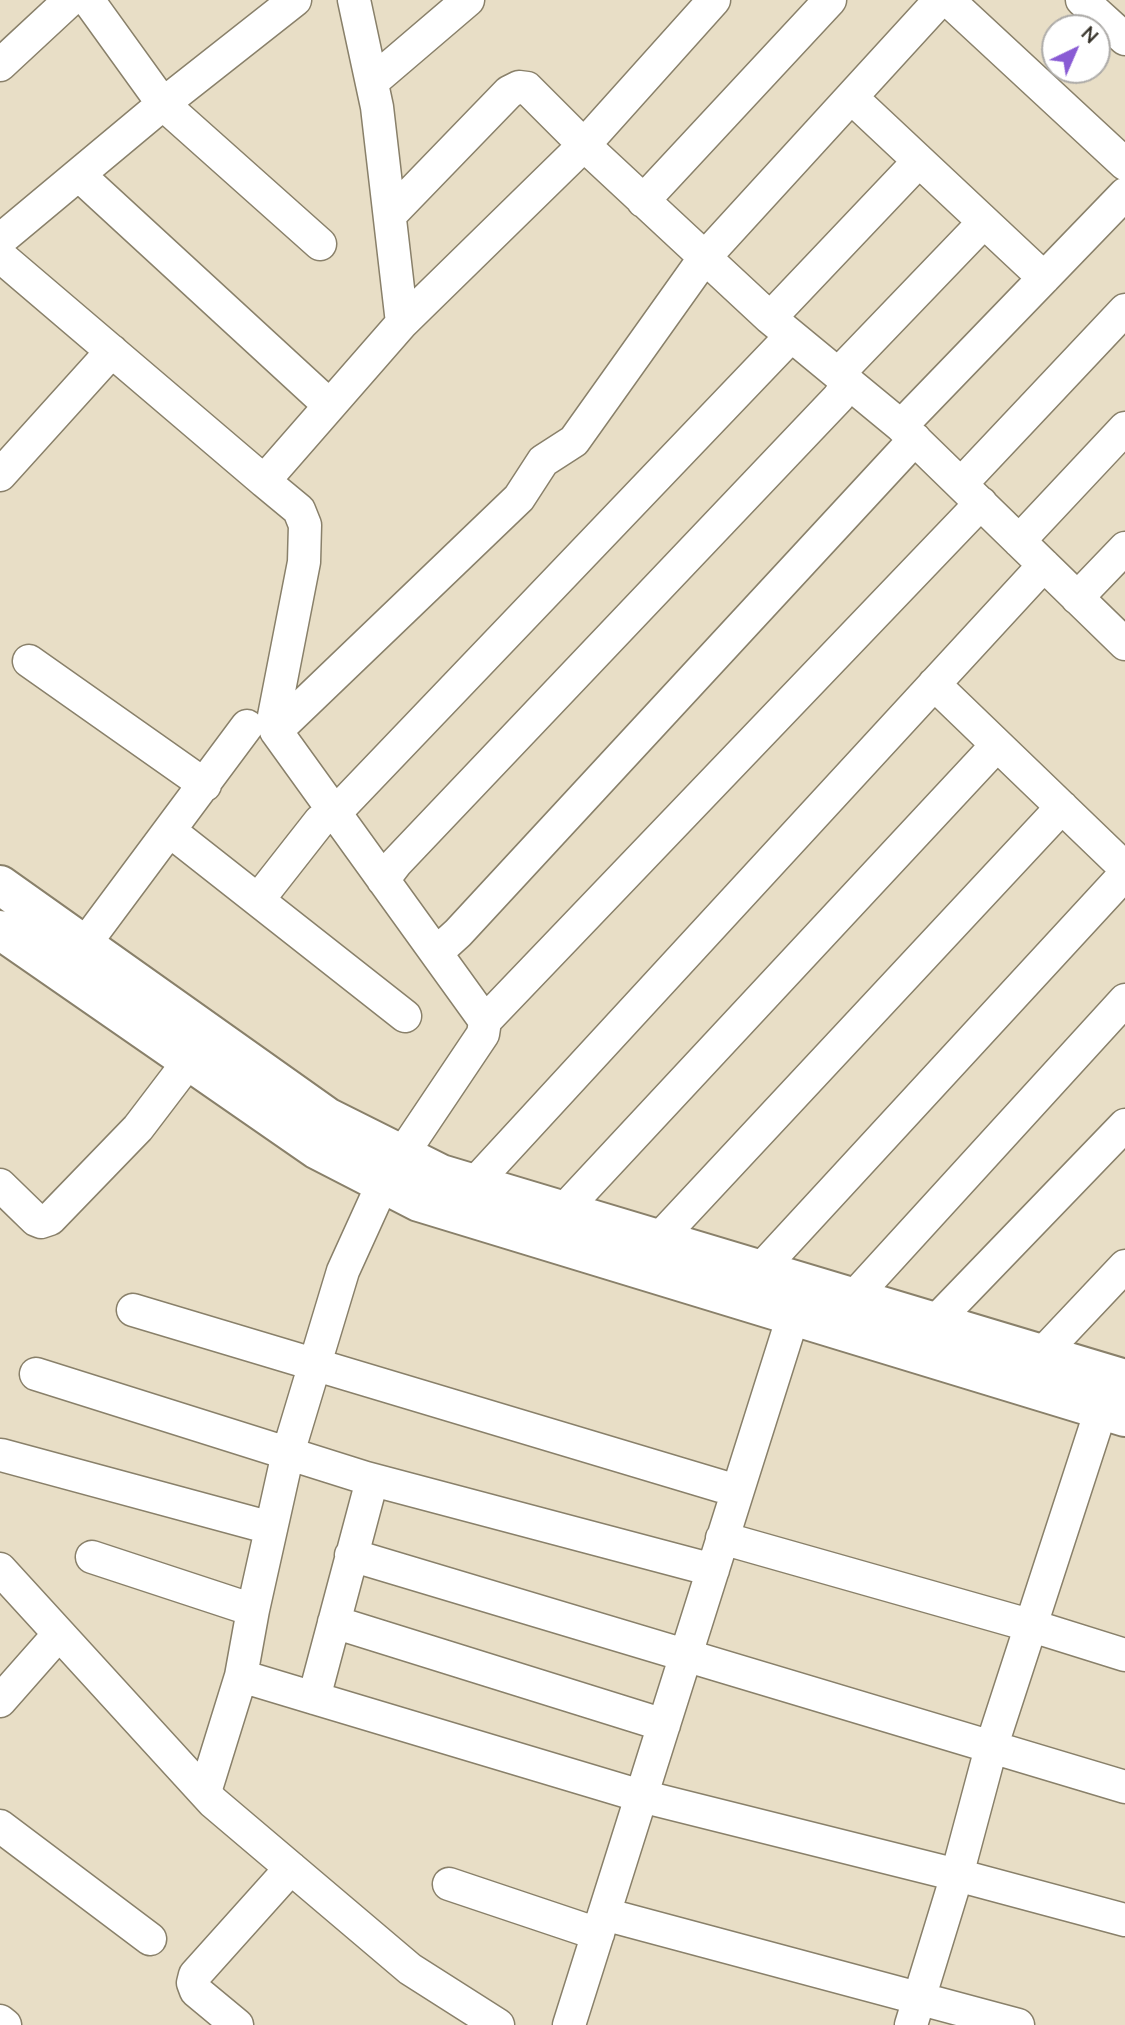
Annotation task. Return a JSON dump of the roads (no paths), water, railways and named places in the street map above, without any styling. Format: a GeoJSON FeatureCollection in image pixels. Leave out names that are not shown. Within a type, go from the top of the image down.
{"type":"FeatureCollection","features":[{"type":"Feature","properties":{"kind":"street"},"geometry":{"type":"LineString","coordinates":[[0,65],[70,0]]}},
{"type":"Feature","properties":{"kind":"street"},"geometry":{"type":"LineString","coordinates":[[88,0],[163,104],[320,244]]}},
{"type":"Feature","properties":{"kind":"street"},"geometry":{"type":"LineString","coordinates":[[84,945],[205,785],[274,716],[304,562],[304,525],[299,510],[112,351],[2,239],[163,104],[295,0]]}},
{"type":"Feature","properties":{"kind":"street"},"geometry":{"type":"LineString","coordinates":[[354,0],[377,107],[402,323]]}},
{"type":"Feature","properties":{"kind":"street"},"geometry":{"type":"LineString","coordinates":[[372,82],[468,0]]}},
{"type":"Feature","properties":{"kind":"street"},"geometry":{"type":"LineString","coordinates":[[264,481],[402,323],[584,145],[714,0]]}},
{"type":"Feature","properties":{"kind":"street"},"geometry":{"type":"LineString","coordinates":[[643,201],[830,0]]}},
{"type":"Feature","properties":{"kind":"street"},"geometry":{"type":"LineString","coordinates":[[261,729],[519,498],[544,461],[574,441],[705,257],[940,0]]}},
{"type":"Feature","properties":{"kind":"street"},"geometry":{"type":"LineString","coordinates":[[948,0],[1125,164]]}},
{"type":"Feature","properties":{"kind":"street"},"geometry":{"type":"LineString","coordinates":[[1082,0],[1125,39]]}},
{"type":"Feature","properties":{"kind":"street"},"geometry":{"type":"LineString","coordinates":[[390,215],[509,92],[519,86],[527,88],[643,201],[781,327],[908,432],[1125,644]]}},
{"type":"Feature","properties":{"kind":"street"},"geometry":{"type":"LineString","coordinates":[[852,98],[1044,278]]}},
{"type":"Feature","properties":{"kind":"street"},"geometry":{"type":"LineString","coordinates":[[258,900],[328,817],[781,327],[919,161]]}},
{"type":"Feature","properties":{"kind":"street"},"geometry":{"type":"LineString","coordinates":[[79,175],[329,405]]}},
{"type":"Feature","properties":{"kind":"street"},"geometry":{"type":"LineString","coordinates":[[436,953],[468,923],[1044,278],[1125,194]]}},
{"type":"Feature","properties":{"kind":"street"},"geometry":{"type":"LineString","coordinates":[[383,880],[396,863],[838,398],[844,379],[984,222]]}},
{"type":"Feature","properties":{"kind":"street"},"geometry":{"type":"LineString","coordinates":[[205,1792],[241,1676],[288,1452],[343,1271],[392,1169],[478,1042],[483,1034],[485,1021],[971,494],[1125,310]]}},
{"type":"Feature","properties":{"kind":"street"},"geometry":{"type":"LineString","coordinates":[[0,475],[112,351]]}},
{"type":"Feature","properties":{"kind":"street"},"geometry":{"type":"LineString","coordinates":[[1018,541],[1125,428]]}},
{"type":"Feature","properties":{"kind":"street"},"geometry":{"type":"LineString","coordinates":[[1077,598],[1125,548]]}},
{"type":"Feature","properties":{"kind":"street"},"geometry":{"type":"LineString","coordinates":[[474,1184],[1044,565]]}},
{"type":"Feature","properties":{"kind":"street"},"geometry":{"type":"LineString","coordinates":[[29,661],[205,785]]}},
{"type":"Feature","properties":{"kind":"street"},"geometry":{"type":"LineString","coordinates":[[934,684],[1125,868]]}},
{"type":"Feature","properties":{"kind":"street"},"geometry":{"type":"LineString","coordinates":[[261,729],[328,817],[383,880],[485,1021]]}},
{"type":"Feature","properties":{"kind":"street"},"geometry":{"type":"LineString","coordinates":[[563,1211],[997,745]]}},
{"type":"Feature","properties":{"kind":"street"},"geometry":{"type":"LineString","coordinates":[[659,1240],[1062,807]]}},
{"type":"Feature","properties":{"kind":"street"},"geometry":{"type":"LineString","coordinates":[[170,831],[405,1016]]}},
{"type":"Feature","properties":{"kind":"street"},"geometry":{"type":"LineString","coordinates":[[760,1270],[1125,874]]}},
{"type":"Feature","properties":{"kind":"street"},"geometry":{"type":"LineString","coordinates":[[0,886],[327,1117],[392,1169],[419,1202],[1113,1413],[1029,1625],[915,2012]]}},
{"type":"Feature","properties":{"kind":"street"},"geometry":{"type":"LineString","coordinates":[[0,930],[316,1149],[392,1169],[441,1174],[1125,1379]]}},
{"type":"Feature","properties":{"kind":"street"},"geometry":{"type":"LineString","coordinates":[[853,1298],[1125,1000]]}},
{"type":"Feature","properties":{"kind":"street"},"geometry":{"type":"LineString","coordinates":[[0,1185],[36,1220],[41,1222],[50,1219],[138,1128],[189,1061]]}},
{"type":"Feature","properties":{"kind":"street"},"geometry":{"type":"LineString","coordinates":[[935,1322],[1125,1125]]}},
{"type":"Feature","properties":{"kind":"street"},"geometry":{"type":"LineString","coordinates":[[1041,1354],[1125,1266]]}},
{"type":"Feature","properties":{"kind":"street"},"geometry":{"type":"LineString","coordinates":[[133,1310],[737,1491]]}},
{"type":"Feature","properties":{"kind":"street"},"geometry":{"type":"LineString","coordinates":[[569,2025],[793,1316]]}},
{"type":"Feature","properties":{"kind":"street"},"geometry":{"type":"LineString","coordinates":[[36,1374],[366,1478],[713,1570]]}},
{"type":"Feature","properties":{"kind":"street"},"geometry":{"type":"LineString","coordinates":[[1,1455],[271,1528]]}},
{"type":"Feature","properties":{"kind":"street"},"geometry":{"type":"LineString","coordinates":[[314,1698],[371,1489],[366,1478]]}},
{"type":"Feature","properties":{"kind":"street"},"geometry":{"type":"LineString","coordinates":[[722,1538],[1125,1654]]}},
{"type":"Feature","properties":{"kind":"street"},"geometry":{"type":"LineString","coordinates":[[351,1555],[1125,1787]]}},
{"type":"Feature","properties":{"kind":"street"},"geometry":{"type":"LineString","coordinates":[[92,1557],[253,1610]]}},
{"type":"Feature","properties":{"kind":"street"},"geometry":{"type":"LineString","coordinates":[[0,1569],[205,1792],[410,1969],[498,2025]]}},
{"type":"Feature","properties":{"kind":"street"},"geometry":{"type":"LineString","coordinates":[[334,1622],[664,1725]]}},
{"type":"Feature","properties":{"kind":"street"},"geometry":{"type":"LineString","coordinates":[[0,1701],[59,1634]]}},
{"type":"Feature","properties":{"kind":"street"},"geometry":{"type":"LineString","coordinates":[[241,1676],[641,1796],[1125,1920]]}},
{"type":"Feature","properties":{"kind":"street"},"geometry":{"type":"LineString","coordinates":[[0,1826],[149,1939]]}},
{"type":"Feature","properties":{"kind":"street"},"geometry":{"type":"LineString","coordinates":[[237,2025],[195,1991],[195,1975],[291,1867]]}},
{"type":"Feature","properties":{"kind":"street"},"geometry":{"type":"LineString","coordinates":[[449,1884],[915,2012],[1018,2025]]}},
{"type":"Feature","properties":{"kind":"street"},"geometry":{"type":"LineString","coordinates":[[0,2021],[5,2025]]}}]}
